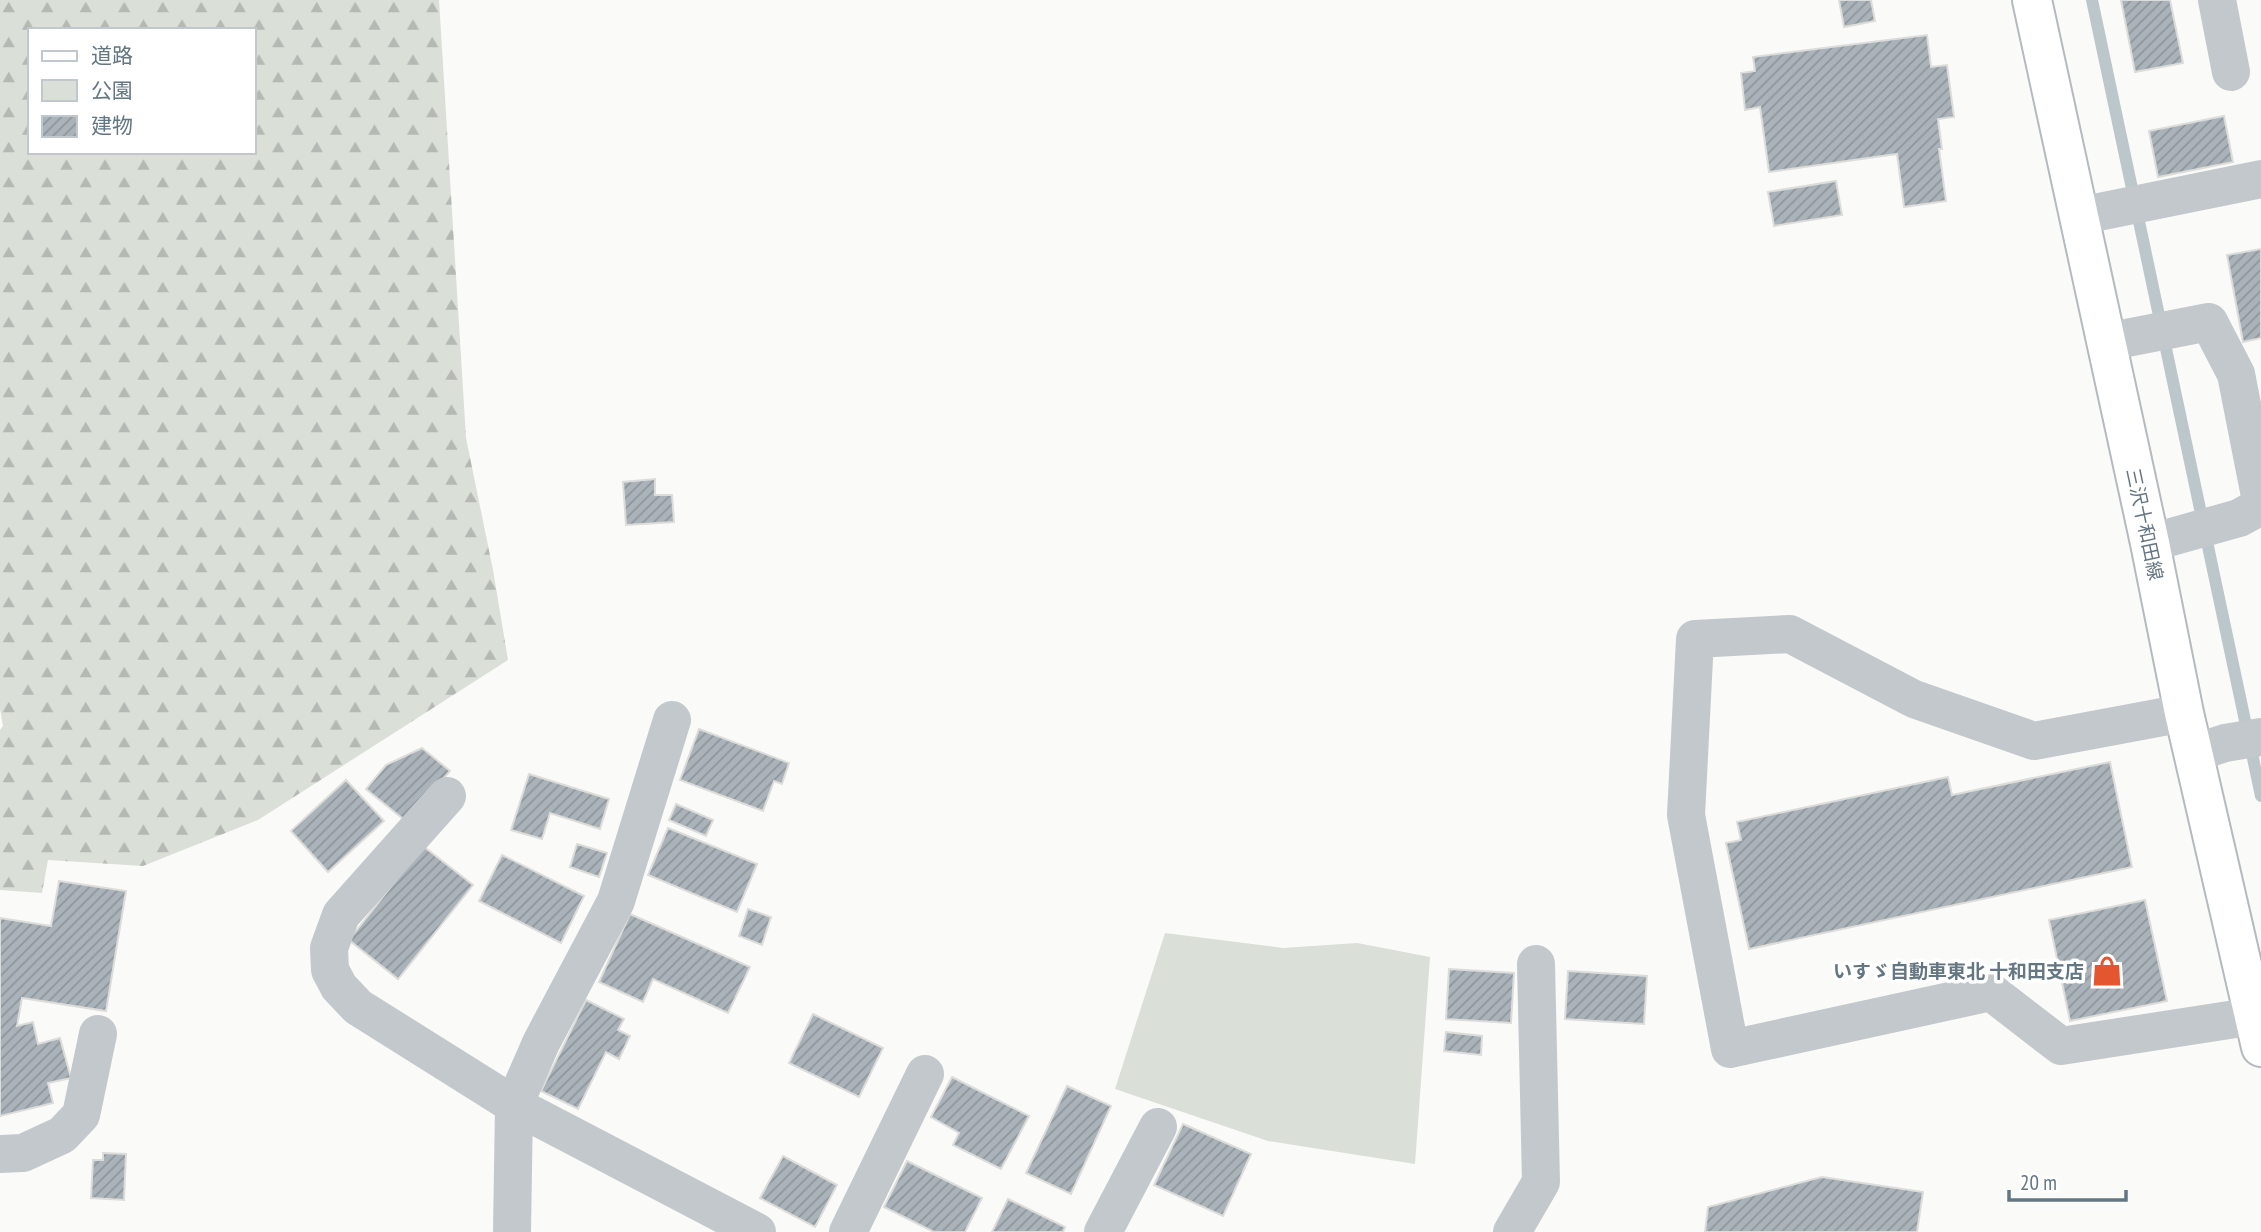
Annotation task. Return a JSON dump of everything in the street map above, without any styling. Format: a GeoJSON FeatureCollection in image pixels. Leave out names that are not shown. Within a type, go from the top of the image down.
{"type":"FeatureCollection","features":[{"type":"Feature","properties":{"kind":"main road","name":"三沢十和田線"},"geometry":{"type":"LineString","coordinates":[[2032,0],[2150,543],[2184,713],[2254,975],[2258,1031]]}},
{"type":"Feature","properties":{"kind":"street"},"geometry":{"type":"LineString","coordinates":[[2217,0],[2231,72]]}},
{"type":"Feature","properties":{"kind":"street"},"geometry":{"type":"LineString","coordinates":[[2079,216],[2261,179]]}},
{"type":"Feature","properties":{"kind":"street"},"geometry":{"type":"LineString","coordinates":[[2106,342],[2209,322],[2249,371],[2261,501]]}},
{"type":"Feature","properties":{"kind":"street"},"geometry":{"type":"LineString","coordinates":[[2150,543],[2239,518],[2261,506]]}},
{"type":"Feature","properties":{"kind":"street"},"geometry":{"type":"LineString","coordinates":[[2184,713],[2034,741],[1914,699],[1790,634],[1695,639],[1686,815],[1730,1049],[1991,992],[2062,1045],[2258,1031]]}},
{"type":"Feature","properties":{"kind":"street"},"geometry":{"type":"LineString","coordinates":[[512,1232],[514,1105],[541,1043],[616,901],[672,720]]}},
{"type":"Feature","properties":{"kind":"street"},"geometry":{"type":"LineString","coordinates":[[2194,753],[2225,743],[2261,737]]}},
{"type":"Feature","properties":{"kind":"street"},"geometry":{"type":"LineString","coordinates":[[447,796],[341,915],[329,948],[330,970],[339,987],[358,1007],[514,1105],[757,1232]]}},
{"type":"Feature","properties":{"kind":"street"},"geometry":{"type":"LineString","coordinates":[[1512,1232],[1541,1182],[1536,964]]}},
{"type":"Feature","properties":{"kind":"street"},"geometry":{"type":"LineString","coordinates":[[0,1154],[23,1153],[62,1135],[80,1115],[98,1034]]}},
{"type":"Feature","properties":{"kind":"street"},"geometry":{"type":"LineString","coordinates":[[848,1232],[925,1074]]}},
{"type":"Feature","properties":{"kind":"street"},"geometry":{"type":"LineString","coordinates":[[1103,1232],[1157,1127]]}},
{"type":"Feature","properties":{"kind":"green space"},"geometry":{"type":"Polygon","coordinates":[[[0,0],[439,0],[466,438],[508,660],[258,820],[143,866],[48,860],[42,893],[0,890],[0,730],[3,726],[0,709],[0,0]]]}},
{"type":"Feature","properties":{"kind":"green space"},"geometry":{"type":"Polygon","coordinates":[[[1165,933],[1283,948],[1357,943],[1430,957],[1415,1164],[1268,1141],[1115,1089],[1165,933]]]}},
{"type":"Feature","properties":{"kind":"building"},"geometry":{"type":"Polygon","coordinates":[[[1839,0],[1871,0],[1875,21],[1844,27],[1839,0]]]}},
{"type":"Feature","properties":{"kind":"building"},"geometry":{"type":"Polygon","coordinates":[[[2121,0],[2170,0],[2183,63],[2135,72],[2121,0]]]}},
{"type":"Feature","properties":{"kind":"building"},"geometry":{"type":"Polygon","coordinates":[[[1927,35],[1931,67],[1947,65],[1954,117],[1938,119],[1946,201],[1904,207],[1897,154],[1769,172],[1760,107],[1745,110],[1741,73],[1755,71],[1753,57],[1927,35]]]}},
{"type":"Feature","properties":{"kind":"building"},"geometry":{"type":"Polygon","coordinates":[[[2224,116],[2233,162],[2158,177],[2149,131],[2224,116]]]}},
{"type":"Feature","properties":{"kind":"building"},"geometry":{"type":"Polygon","coordinates":[[[1836,181],[1842,215],[1774,226],[1768,192],[1836,181]]]}},
{"type":"Feature","properties":{"kind":"building"},"geometry":{"type":"Polygon","coordinates":[[[2261,249],[2261,338],[2243,342],[2227,255],[2261,249]]]}},
{"type":"Feature","properties":{"kind":"building"},"geometry":{"type":"Polygon","coordinates":[[[655,479],[655,495],[672,495],[674,522],[626,525],[623,482],[655,479]]]}},
{"type":"Feature","properties":{"kind":"building"},"geometry":{"type":"Polygon","coordinates":[[[699,729],[789,763],[782,784],[774,781],[763,811],[680,780],[699,729]]]}},
{"type":"Feature","properties":{"kind":"building"},"geometry":{"type":"Polygon","coordinates":[[[422,748],[450,771],[407,822],[366,789],[386,765],[422,748]]]}},
{"type":"Feature","properties":{"kind":"building"},"geometry":{"type":"Polygon","coordinates":[[[2110,762],[2132,867],[1749,949],[1726,843],[1741,840],[1737,822],[1948,777],[1952,795],[2110,762]]]}},
{"type":"Feature","properties":{"kind":"building"},"geometry":{"type":"Polygon","coordinates":[[[529,774],[609,799],[600,829],[550,813],[542,839],[511,830],[529,774]]]}},
{"type":"Feature","properties":{"kind":"building"},"geometry":{"type":"Polygon","coordinates":[[[346,780],[384,821],[328,872],[291,831],[346,780]]]}},
{"type":"Feature","properties":{"kind":"building"},"geometry":{"type":"Polygon","coordinates":[[[676,804],[713,820],[706,836],[669,820],[676,804]]]}},
{"type":"Feature","properties":{"kind":"building"},"geometry":{"type":"Polygon","coordinates":[[[668,828],[757,864],[737,912],[648,875],[668,828]]]}},
{"type":"Feature","properties":{"kind":"building"},"geometry":{"type":"Polygon","coordinates":[[[577,844],[607,853],[599,877],[570,867],[577,844]]]}},
{"type":"Feature","properties":{"kind":"building"},"geometry":{"type":"Polygon","coordinates":[[[423,846],[473,885],[398,979],[349,940],[423,846]]]}},
{"type":"Feature","properties":{"kind":"building"},"geometry":{"type":"Polygon","coordinates":[[[502,855],[584,896],[561,943],[479,901],[502,855]]]}},
{"type":"Feature","properties":{"kind":"building"},"geometry":{"type":"Polygon","coordinates":[[[59,881],[126,891],[106,1011],[22,998],[17,1026],[33,1022],[38,1044],[60,1038],[71,1078],[48,1083],[53,1103],[0,1116],[0,918],[51,926],[59,881]]]}},
{"type":"Feature","properties":{"kind":"building"},"geometry":{"type":"Polygon","coordinates":[[[2145,900],[2167,1001],[2070,1021],[2049,920],[2145,900]]]}},
{"type":"Feature","properties":{"kind":"building"},"geometry":{"type":"Polygon","coordinates":[[[748,909],[771,917],[762,945],[739,936],[748,909]]]}},
{"type":"Feature","properties":{"kind":"building"},"geometry":{"type":"Polygon","coordinates":[[[630,914],[750,967],[728,1013],[653,979],[643,1002],[599,982],[630,914]]]}},
{"type":"Feature","properties":{"kind":"building"},"geometry":{"type":"Polygon","coordinates":[[[1449,969],[1514,973],[1511,1023],[1446,1019],[1449,969]]]}},
{"type":"Feature","properties":{"kind":"building"},"geometry":{"type":"Polygon","coordinates":[[[1568,971],[1647,976],[1644,1024],[1565,1019],[1568,971]]]}},
{"type":"Feature","properties":{"kind":"building"},"geometry":{"type":"Polygon","coordinates":[[[586,1000],[624,1019],[618,1030],[630,1036],[619,1059],[606,1052],[578,1109],[541,1091],[586,1000]]]}},
{"type":"Feature","properties":{"kind":"building"},"geometry":{"type":"Polygon","coordinates":[[[813,1014],[883,1048],[859,1097],[789,1063],[813,1014]]]}},
{"type":"Feature","properties":{"kind":"building"},"geometry":{"type":"Polygon","coordinates":[[[1446,1032],[1482,1036],[1481,1055],[1444,1051],[1446,1032]]]}},
{"type":"Feature","properties":{"kind":"building"},"geometry":{"type":"Polygon","coordinates":[[[952,1077],[1029,1116],[1001,1169],[953,1145],[959,1133],[931,1117],[952,1077]]]}},
{"type":"Feature","properties":{"kind":"building"},"geometry":{"type":"Polygon","coordinates":[[[1067,1086],[1111,1106],[1071,1194],[1026,1173],[1067,1086]]]}},
{"type":"Feature","properties":{"kind":"building"},"geometry":{"type":"Polygon","coordinates":[[[1183,1124],[1251,1154],[1223,1216],[1154,1185],[1183,1124]]]}},
{"type":"Feature","properties":{"kind":"building"},"geometry":{"type":"Polygon","coordinates":[[[103,1153],[126,1154],[124,1200],[91,1198],[93,1160],[103,1160],[103,1153]]]}},
{"type":"Feature","properties":{"kind":"building"},"geometry":{"type":"Polygon","coordinates":[[[783,1156],[837,1185],[815,1227],[760,1198],[783,1156]]]}},
{"type":"Feature","properties":{"kind":"building"},"geometry":{"type":"Polygon","coordinates":[[[907,1161],[982,1198],[965,1232],[934,1232],[884,1207],[907,1161]]]}},
{"type":"Feature","properties":{"kind":"building"},"geometry":{"type":"Polygon","coordinates":[[[1822,1177],[1923,1192],[1917,1232],[1705,1232],[1708,1207],[1822,1177]]]}},
{"type":"Feature","properties":{"kind":"building"},"geometry":{"type":"Polygon","coordinates":[[[1008,1199],[1065,1227],[1063,1232],[992,1232],[1008,1199]]]}},
{"type":"Feature","properties":{"kind":"waterway"},"geometry":{"type":"LineString","coordinates":[[2092,0],[2261,796]]}},
{"type":"Feature","properties":{"kind":"place","name":"いすゞ自動車東北 十和田支店"},"geometry":{"type":"Point","coordinates":[2107,971]}}]}
